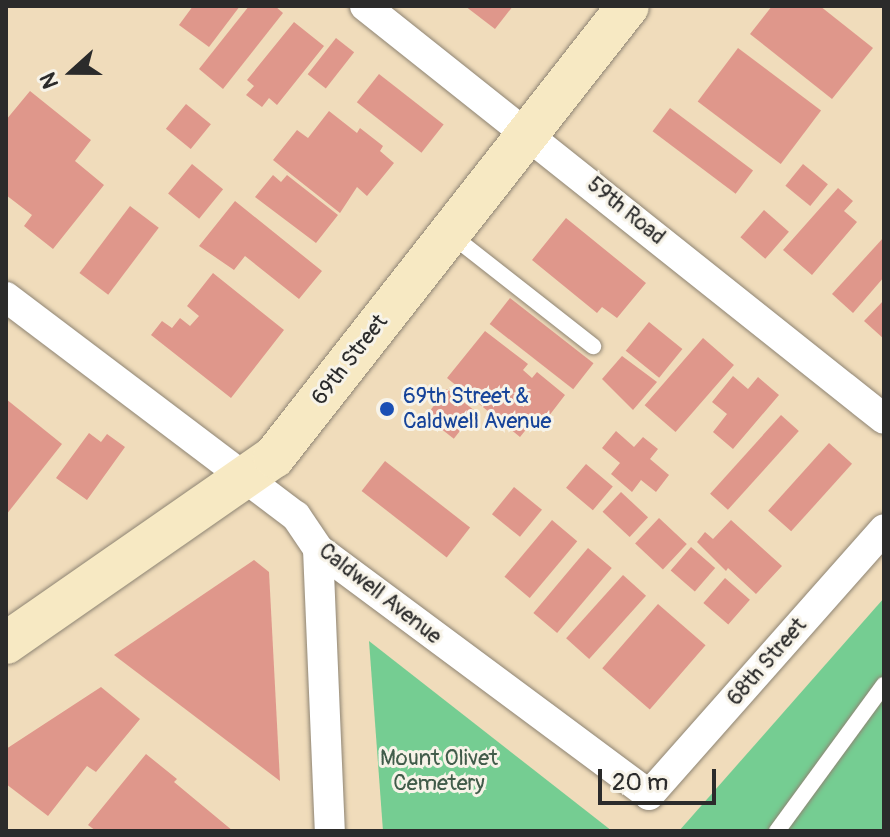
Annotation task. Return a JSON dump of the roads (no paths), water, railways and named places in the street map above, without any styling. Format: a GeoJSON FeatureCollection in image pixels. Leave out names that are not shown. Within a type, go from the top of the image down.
{"type":"FeatureCollection","features":[{"type":"Feature","properties":{"kind":"main road","name":"69th Street"},"geometry":{"type":"LineString","coordinates":[[6,643],[274,457],[628,6]]}},
{"type":"Feature","properties":{"kind":"street","name":"59th Road"},"geometry":{"type":"LineString","coordinates":[[365,6],[884,419]]}},
{"type":"Feature","properties":{"kind":"street","name":"Caldwell Avenue"},"geometry":{"type":"LineString","coordinates":[[6,297],[248,477],[296,516],[318,549],[649,795]]}},
{"type":"Feature","properties":{"kind":"street","name":"68th Street"},"geometry":{"type":"LineString","coordinates":[[649,795],[884,529]]}},
{"type":"Feature","properties":{"kind":"street"},"geometry":{"type":"LineString","coordinates":[[318,549],[330,831]]}},
{"type":"Feature","properties":{"kind":"lane"},"geometry":{"type":"LineString","coordinates":[[449,233],[593,346]]}},
{"type":"Feature","properties":{"kind":"lane"},"geometry":{"type":"LineString","coordinates":[[777,831],[884,685]]}},
{"type":"Feature","properties":{"kind":"place","name":"69th Street & Caldwell Avenue"},"geometry":{"type":"Point","coordinates":[387,409]}},
{"type":"Feature","properties":{"kind":"park label","name":"Mount Olivet Cemetery"},"geometry":{"type":"Point","coordinates":[439,770]}}]}
